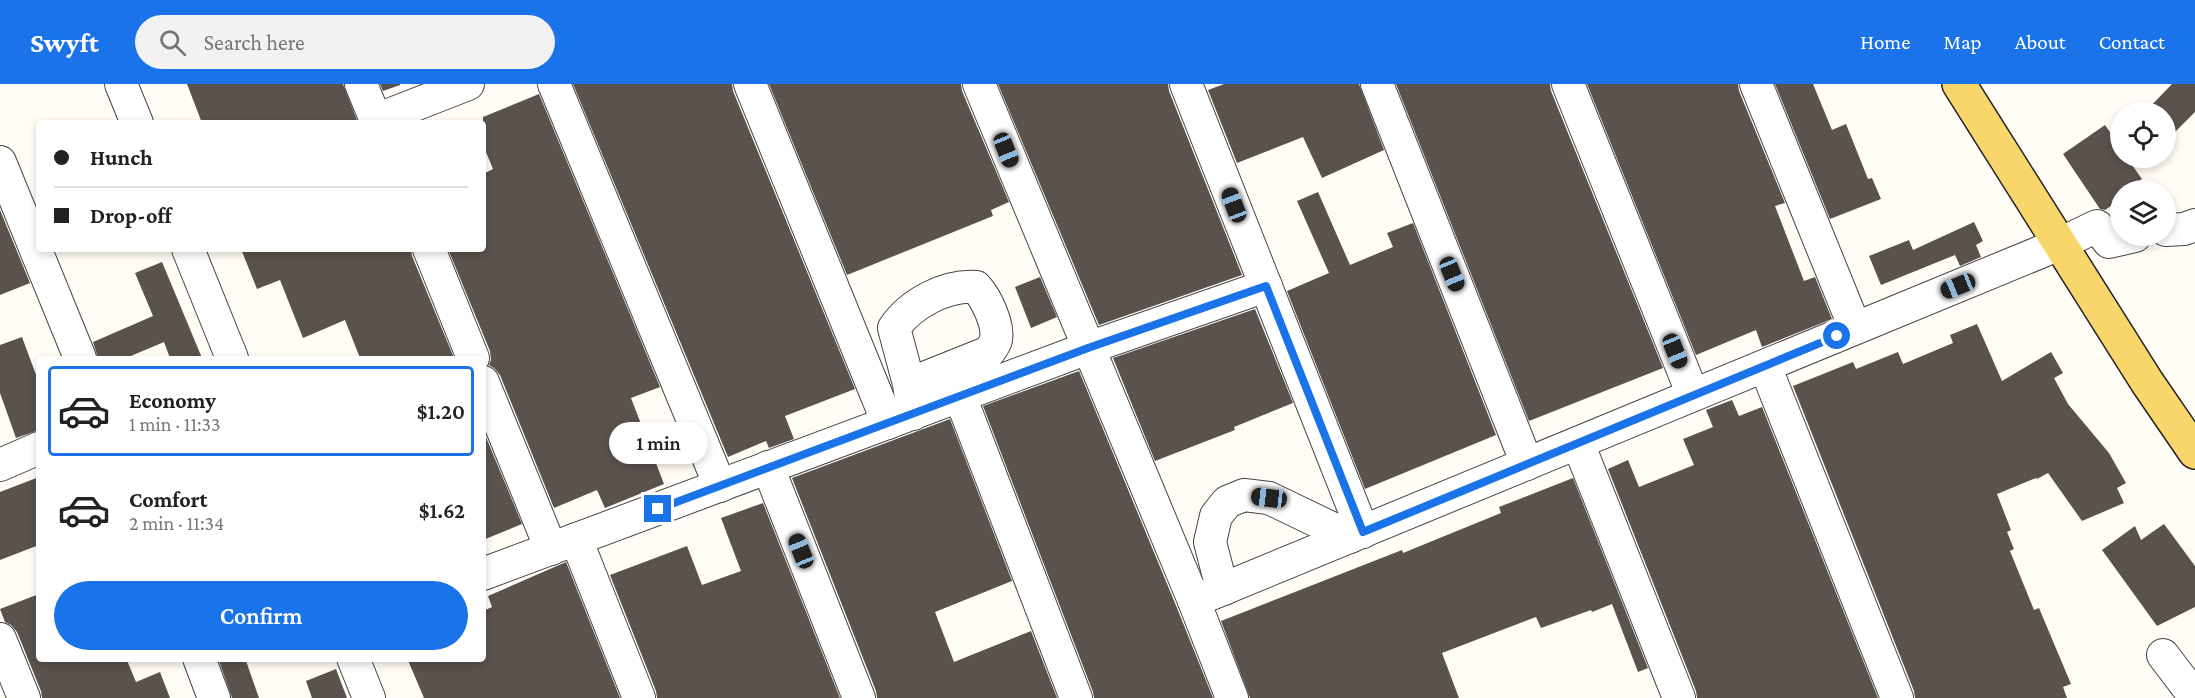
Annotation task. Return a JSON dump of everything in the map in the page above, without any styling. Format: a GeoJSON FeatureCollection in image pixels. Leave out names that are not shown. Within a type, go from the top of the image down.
{"type":"FeatureCollection","features":[{"type":"Feature","properties":{"kind":"main road"},"geometry":{"type":"LineString","coordinates":[[1959,84],[2147,382],[2195,452]]}},
{"type":"Feature","properties":{"kind":"street"},"geometry":{"type":"LineString","coordinates":[[122,84],[136,120]]}},
{"type":"Feature","properties":{"kind":"street"},"geometry":{"type":"LineString","coordinates":[[361,84],[375,120]]}},
{"type":"Feature","properties":{"kind":"street"},"geometry":{"type":"LineString","coordinates":[[381,120],[468,84]]}},
{"type":"Feature","properties":{"kind":"street"},"geometry":{"type":"LineString","coordinates":[[554,84],[720,486]]}},
{"type":"Feature","properties":{"kind":"street"},"geometry":{"type":"LineString","coordinates":[[750,84],[903,407]]}},
{"type":"Feature","properties":{"kind":"street"},"geometry":{"type":"LineString","coordinates":[[979,84],[1194,601],[1232,698]]}},
{"type":"Feature","properties":{"kind":"street"},"geometry":{"type":"LineString","coordinates":[[1186,84],[1266,286],[1356,534]]}},
{"type":"Feature","properties":{"kind":"street"},"geometry":{"type":"LineString","coordinates":[[1377,84],[1527,464]]}},
{"type":"Feature","properties":{"kind":"street"},"geometry":{"type":"LineString","coordinates":[[1568,84],[1693,395]]}},
{"type":"Feature","properties":{"kind":"street"},"geometry":{"type":"LineString","coordinates":[[1756,84],[1855,328]]}},
{"type":"Feature","properties":{"kind":"street"},"geometry":{"type":"LineString","coordinates":[[0,162],[36,250]]}},
{"type":"Feature","properties":{"kind":"street"},"geometry":{"type":"LineString","coordinates":[[2176,229],[2195,225]]}},
{"type":"Feature","properties":{"kind":"street"},"geometry":{"type":"LineString","coordinates":[[1194,601],[2060,244],[2097,226],[2110,242]]}},
{"type":"Feature","properties":{"kind":"street"},"geometry":{"type":"LineString","coordinates":[[37,252],[79,356]]}},
{"type":"Feature","properties":{"kind":"street"},"geometry":{"type":"LineString","coordinates":[[189,252],[231,356]]}},
{"type":"Feature","properties":{"kind":"street"},"geometry":{"type":"LineString","coordinates":[[430,252],[472,356]]}},
{"type":"Feature","properties":{"kind":"street"},"geometry":{"type":"LineString","coordinates":[[486,573],[768,468],[903,407],[960,396],[1088,348],[1266,286]]}},
{"type":"Feature","properties":{"kind":"street"},"geometry":{"type":"LineString","coordinates":[[1765,366],[1897,698]]}},
{"type":"Feature","properties":{"kind":"street"},"geometry":{"type":"LineString","coordinates":[[486,388],[639,698]]}},
{"type":"Feature","properties":{"kind":"street"},"geometry":{"type":"LineString","coordinates":[[960,396],[1077,698]]}},
{"type":"Feature","properties":{"kind":"street"},"geometry":{"type":"LineString","coordinates":[[1578,443],[1679,698]]}},
{"type":"Feature","properties":{"kind":"street"},"geometry":{"type":"LineString","coordinates":[[0,465],[36,449]]}},
{"type":"Feature","properties":{"kind":"street"},"geometry":{"type":"LineString","coordinates":[[768,468],[859,698]]}},
{"type":"Feature","properties":{"kind":"street"},"geometry":{"type":"LineString","coordinates":[[1224,589],[1210,542],[1216,516],[1227,502],[1244,495],[1269,498],[1356,534]]}},
{"type":"Feature","properties":{"kind":"street"},"geometry":{"type":"LineString","coordinates":[[0,639],[24,698]]}},
{"type":"Feature","properties":{"kind":"street"},"geometry":{"type":"LineString","coordinates":[[2163,655],[2195,696]]}},
{"type":"Feature","properties":{"kind":"street"},"geometry":{"type":"LineString","coordinates":[[200,662],[214,698]]}},
{"type":"Feature","properties":{"kind":"street"},"geometry":{"type":"LineString","coordinates":[[355,662],[369,698]]}},
{"type":"Feature","properties":{"kind":"building"},"geometry":{"type":"Polygon","coordinates":[[[187,84],[343,84],[357,120],[201,120],[187,84]]]}},
{"type":"Feature","properties":{"kind":"building"},"geometry":{"type":"Polygon","coordinates":[[[380,84],[400,84],[400,85],[383,91],[380,84]]]}},
{"type":"Feature","properties":{"kind":"building"},"geometry":{"type":"Polygon","coordinates":[[[573,84],[732,84],[855,389],[785,416],[794,439],[769,448],[766,441],[728,457],[573,84]]]}},
{"type":"Feature","properties":{"kind":"building"},"geometry":{"type":"Polygon","coordinates":[[[769,84],[961,84],[1009,202],[991,210],[993,216],[847,275],[769,84]]]}},
{"type":"Feature","properties":{"kind":"building"},"geometry":{"type":"Polygon","coordinates":[[[998,84],[1168,84],[1242,275],[1099,325],[998,84]]]}},
{"type":"Feature","properties":{"kind":"building"},"geometry":{"type":"Polygon","coordinates":[[[1224,84],[1359,84],[1384,150],[1322,178],[1303,137],[1237,163],[1208,90],[1224,84]]]}},
{"type":"Feature","properties":{"kind":"building"},"geometry":{"type":"Polygon","coordinates":[[[1396,84],[1550,84],[1663,368],[1529,421],[1396,84]]]}},
{"type":"Feature","properties":{"kind":"building"},"geometry":{"type":"Polygon","coordinates":[[[1587,84],[1738,84],[1785,203],[1775,206],[1804,281],[1815,277],[1832,319],[1762,347],[1756,330],[1696,355],[1587,84]]]}},
{"type":"Feature","properties":{"kind":"building"},"geometry":{"type":"Polygon","coordinates":[[[1775,84],[1813,84],[1832,130],[1846,124],[1868,179],[1872,178],[1881,199],[1830,219],[1775,84]]]}},
{"type":"Feature","properties":{"kind":"building"},"geometry":{"type":"Polygon","coordinates":[[[2172,84],[2195,84],[2195,112],[2176,131],[2176,102],[2155,102],[2172,84]]]}},
{"type":"Feature","properties":{"kind":"building"},"geometry":{"type":"Polygon","coordinates":[[[539,94],[660,387],[631,398],[664,484],[605,508],[597,490],[554,508],[500,375],[489,365],[490,351],[449,252],[486,252],[486,172],[493,169],[486,152],[486,120],[483,120],[483,117],[539,94]]]}},
{"type":"Feature","properties":{"kind":"building"},"geometry":{"type":"Polygon","coordinates":[[[2105,125],[2110,132],[2110,168],[2134,168],[2142,179],[2110,180],[2110,207],[2105,210],[2100,209],[2063,154],[2105,125]]]}},
{"type":"Feature","properties":{"kind":"building"},"geometry":{"type":"Polygon","coordinates":[[[1318,192],[1350,265],[1393,247],[1387,233],[1413,223],[1496,435],[1365,489],[1287,291],[1329,273],[1297,201],[1318,192]]]}},
{"type":"Feature","properties":{"kind":"building"},"geometry":{"type":"Polygon","coordinates":[[[0,210],[30,283],[0,295],[0,210]]]}},
{"type":"Feature","properties":{"kind":"building"},"geometry":{"type":"Polygon","coordinates":[[[1974,222],[1983,241],[1976,245],[1981,257],[1960,266],[1955,255],[1881,285],[1869,256],[1909,240],[1913,250],[1974,222]]]}},
{"type":"Feature","properties":{"kind":"building"},"geometry":{"type":"Polygon","coordinates":[[[242,252],[411,252],[453,356],[359,356],[345,320],[303,338],[280,280],[257,289],[242,252]]]}},
{"type":"Feature","properties":{"kind":"building"},"geometry":{"type":"Polygon","coordinates":[[[162,262],[201,356],[169,356],[164,342],[131,356],[97,356],[93,342],[153,316],[135,273],[162,262]]]}},
{"type":"Feature","properties":{"kind":"building"},"geometry":{"type":"Polygon","coordinates":[[[1040,277],[1057,317],[1031,328],[1015,287],[1040,277]]]}},
{"type":"Feature","properties":{"kind":"building"},"geometry":{"type":"Polygon","coordinates":[[[1255,309],[1293,403],[1234,427],[1235,430],[1155,461],[1113,358],[1255,309]]]}},
{"type":"Feature","properties":{"kind":"building"},"geometry":{"type":"Polygon","coordinates":[[[1977,324],[2002,381],[2051,352],[2063,373],[2054,378],[2068,404],[2109,453],[2126,483],[2117,488],[2124,503],[2082,521],[2048,473],[1997,494],[2011,530],[2007,532],[2014,549],[2010,551],[2034,610],[2039,608],[2071,684],[2063,687],[2067,698],[1915,698],[1793,386],[1853,362],[1856,369],[1898,352],[1903,364],[1953,343],[1950,335],[1977,324]]]}},
{"type":"Feature","properties":{"kind":"building"},"geometry":{"type":"Polygon","coordinates":[[[22,337],[36,375],[36,431],[16,438],[0,393],[0,345],[22,337]]]}},
{"type":"Feature","properties":{"kind":"building"},"geometry":{"type":"Polygon","coordinates":[[[1079,371],[1213,698],[1094,698],[983,406],[1079,371]]]}},
{"type":"Feature","properties":{"kind":"building"},"geometry":{"type":"Polygon","coordinates":[[[1732,400],[1739,416],[1762,407],[1878,698],[1697,698],[1608,469],[1628,460],[1639,487],[1694,465],[1683,439],[1713,427],[1706,410],[1732,400]]]}},
{"type":"Feature","properties":{"kind":"building"},"geometry":{"type":"Polygon","coordinates":[[[950,419],[1012,581],[935,612],[954,662],[1031,631],[1057,698],[877,698],[792,478],[950,419]]]}},
{"type":"Feature","properties":{"kind":"building"},"geometry":{"type":"Polygon","coordinates":[[[486,437],[522,524],[486,539],[486,437]]]}},
{"type":"Feature","properties":{"kind":"building"},"geometry":{"type":"Polygon","coordinates":[[[36,478],[36,546],[0,560],[0,492],[36,478]]]}},
{"type":"Feature","properties":{"kind":"building"},"geometry":{"type":"Polygon","coordinates":[[[1573,478],[1648,668],[1638,672],[1612,604],[1541,628],[1536,617],[1442,653],[1459,698],[1250,698],[1221,621],[1402,550],[1403,553],[1501,513],[1499,507],[1573,478]]]}},
{"type":"Feature","properties":{"kind":"building"},"geometry":{"type":"Polygon","coordinates":[[[763,503],[840,698],[657,698],[610,575],[687,546],[702,585],[741,571],[721,518],[763,503]]]}},
{"type":"Feature","properties":{"kind":"building"},"geometry":{"type":"Polygon","coordinates":[[[2164,524],[2195,566],[2195,607],[2157,626],[2102,550],[2135,526],[2141,540],[2164,524]]]}},
{"type":"Feature","properties":{"kind":"building"},"geometry":{"type":"Polygon","coordinates":[[[566,562],[620,698],[424,698],[409,662],[486,662],[486,610],[492,607],[488,596],[566,562]]]}},
{"type":"Feature","properties":{"kind":"building"},"geometry":{"type":"Polygon","coordinates":[[[36,595],[36,662],[128,662],[136,682],[160,672],[170,698],[42,698],[17,632],[5,622],[0,609],[36,595]]]}},
{"type":"Feature","properties":{"kind":"building"},"geometry":{"type":"Polygon","coordinates":[[[219,662],[246,662],[259,698],[232,698],[219,662]]]}},
{"type":"Feature","properties":{"kind":"building"},"geometry":{"type":"Polygon","coordinates":[[[336,669],[347,698],[312,698],[306,681],[336,669]]]}},
{"type":"Feature","properties":{"kind":"route"},"geometry":{"type":"LineString","coordinates":[[658,509],[1088,348],[1266,286],[1363,532],[1837,336]]}}]}
